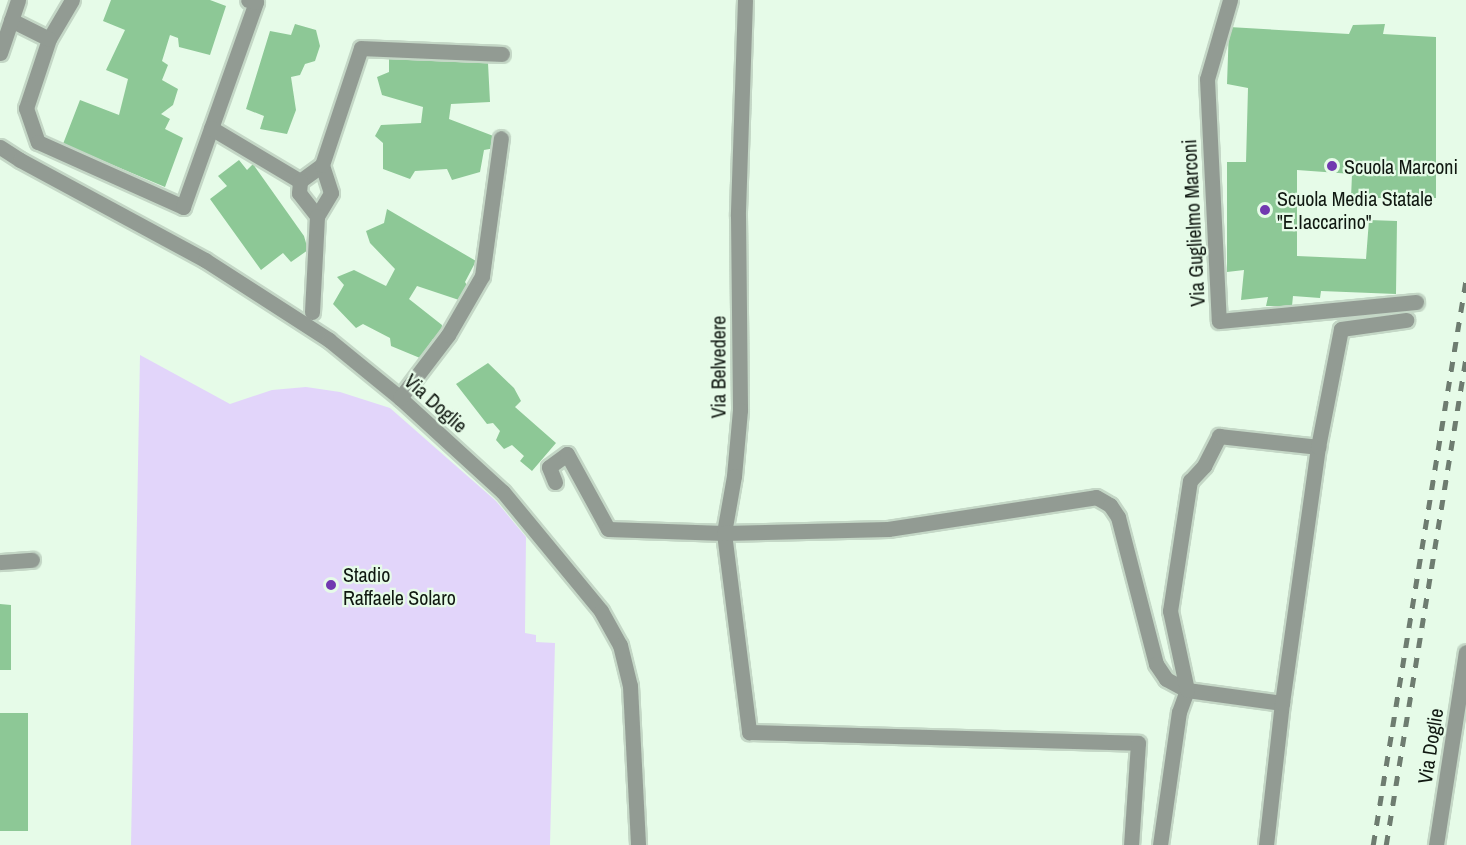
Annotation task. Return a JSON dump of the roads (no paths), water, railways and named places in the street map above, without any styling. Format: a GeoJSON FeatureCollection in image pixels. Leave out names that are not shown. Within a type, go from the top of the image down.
{"type":"FeatureCollection","features":[{"type":"Feature","properties":{"kind":"street"},"geometry":{"type":"LineString","coordinates":[[0,53],[18,0]]}},
{"type":"Feature","properties":{"kind":"street"},"geometry":{"type":"LineString","coordinates":[[72,0],[49,39],[26,108],[38,142],[183,207],[255,2],[248,0]]}},
{"type":"Feature","properties":{"kind":"street","name":"Via Belvedere"},"geometry":{"type":"LineString","coordinates":[[745,0],[738,216],[740,410],[734,476],[724,533],[749,732],[1138,743],[1131,845]]}},
{"type":"Feature","properties":{"kind":"street","name":"Via Guglielmo Marconi"},"geometry":{"type":"LineString","coordinates":[[1230,0],[1208,80],[1219,321],[1416,302]]}},
{"type":"Feature","properties":{"kind":"street"},"geometry":{"type":"LineString","coordinates":[[11,20],[49,39]]}},
{"type":"Feature","properties":{"kind":"street"},"geometry":{"type":"LineString","coordinates":[[317,216],[299,193],[300,181],[322,165],[361,48],[502,54]]}},
{"type":"Feature","properties":{"kind":"street"},"geometry":{"type":"LineString","coordinates":[[211,128],[300,181]]}},
{"type":"Feature","properties":{"kind":"street"},"geometry":{"type":"LineString","coordinates":[[400,398],[448,335],[482,276],[501,138]]}},
{"type":"Feature","properties":{"kind":"street","name":"Via Doglie"},"geometry":{"type":"LineString","coordinates":[[0,147],[205,260],[328,340],[400,398],[502,492],[601,611],[620,645],[630,686],[638,845]]}},
{"type":"Feature","properties":{"kind":"street"},"geometry":{"type":"LineString","coordinates":[[312,312],[317,216],[331,194],[322,165]]}},
{"type":"Feature","properties":{"kind":"street"},"geometry":{"type":"LineString","coordinates":[[1266,845],[1282,703],[1318,447],[1341,329],[1406,320]]}},
{"type":"Feature","properties":{"kind":"street"},"geometry":{"type":"LineString","coordinates":[[1160,845],[1179,712],[1187,690],[1170,611],[1190,481],[1204,466],[1219,436],[1318,447]]}},
{"type":"Feature","properties":{"kind":"street"},"geometry":{"type":"LineString","coordinates":[[555,482],[549,467],[567,454],[608,529],[724,533],[888,528],[1096,497],[1110,505],[1118,517],[1156,664],[1166,679],[1187,690],[1282,703]]}},
{"type":"Feature","properties":{"kind":"street"},"geometry":{"type":"LineString","coordinates":[[0,562],[32,560]]}},
{"type":"Feature","properties":{"kind":"street","name":"Via Doglie"},"geometry":{"type":"LineString","coordinates":[[1436,845],[1466,652]]}},
{"type":"Feature","properties":{"kind":"railway"},"geometry":{"type":"LineString","coordinates":[[1373,845],[1466,279]]}},
{"type":"Feature","properties":{"kind":"railway"},"geometry":{"type":"LineString","coordinates":[[1386,845],[1466,357]]}},
{"type":"Feature","properties":{"kind":"place","name":"Scuola Marconi"},"geometry":{"type":"Point","coordinates":[1332,166]}},
{"type":"Feature","properties":{"kind":"place","name":"Scuola Media Statale \"E.Iaccarino\""},"geometry":{"type":"Point","coordinates":[1265,210]}},
{"type":"Feature","properties":{"kind":"place","name":"Stadio Raffaele Solaro"},"geometry":{"type":"Point","coordinates":[331,585]}}]}
